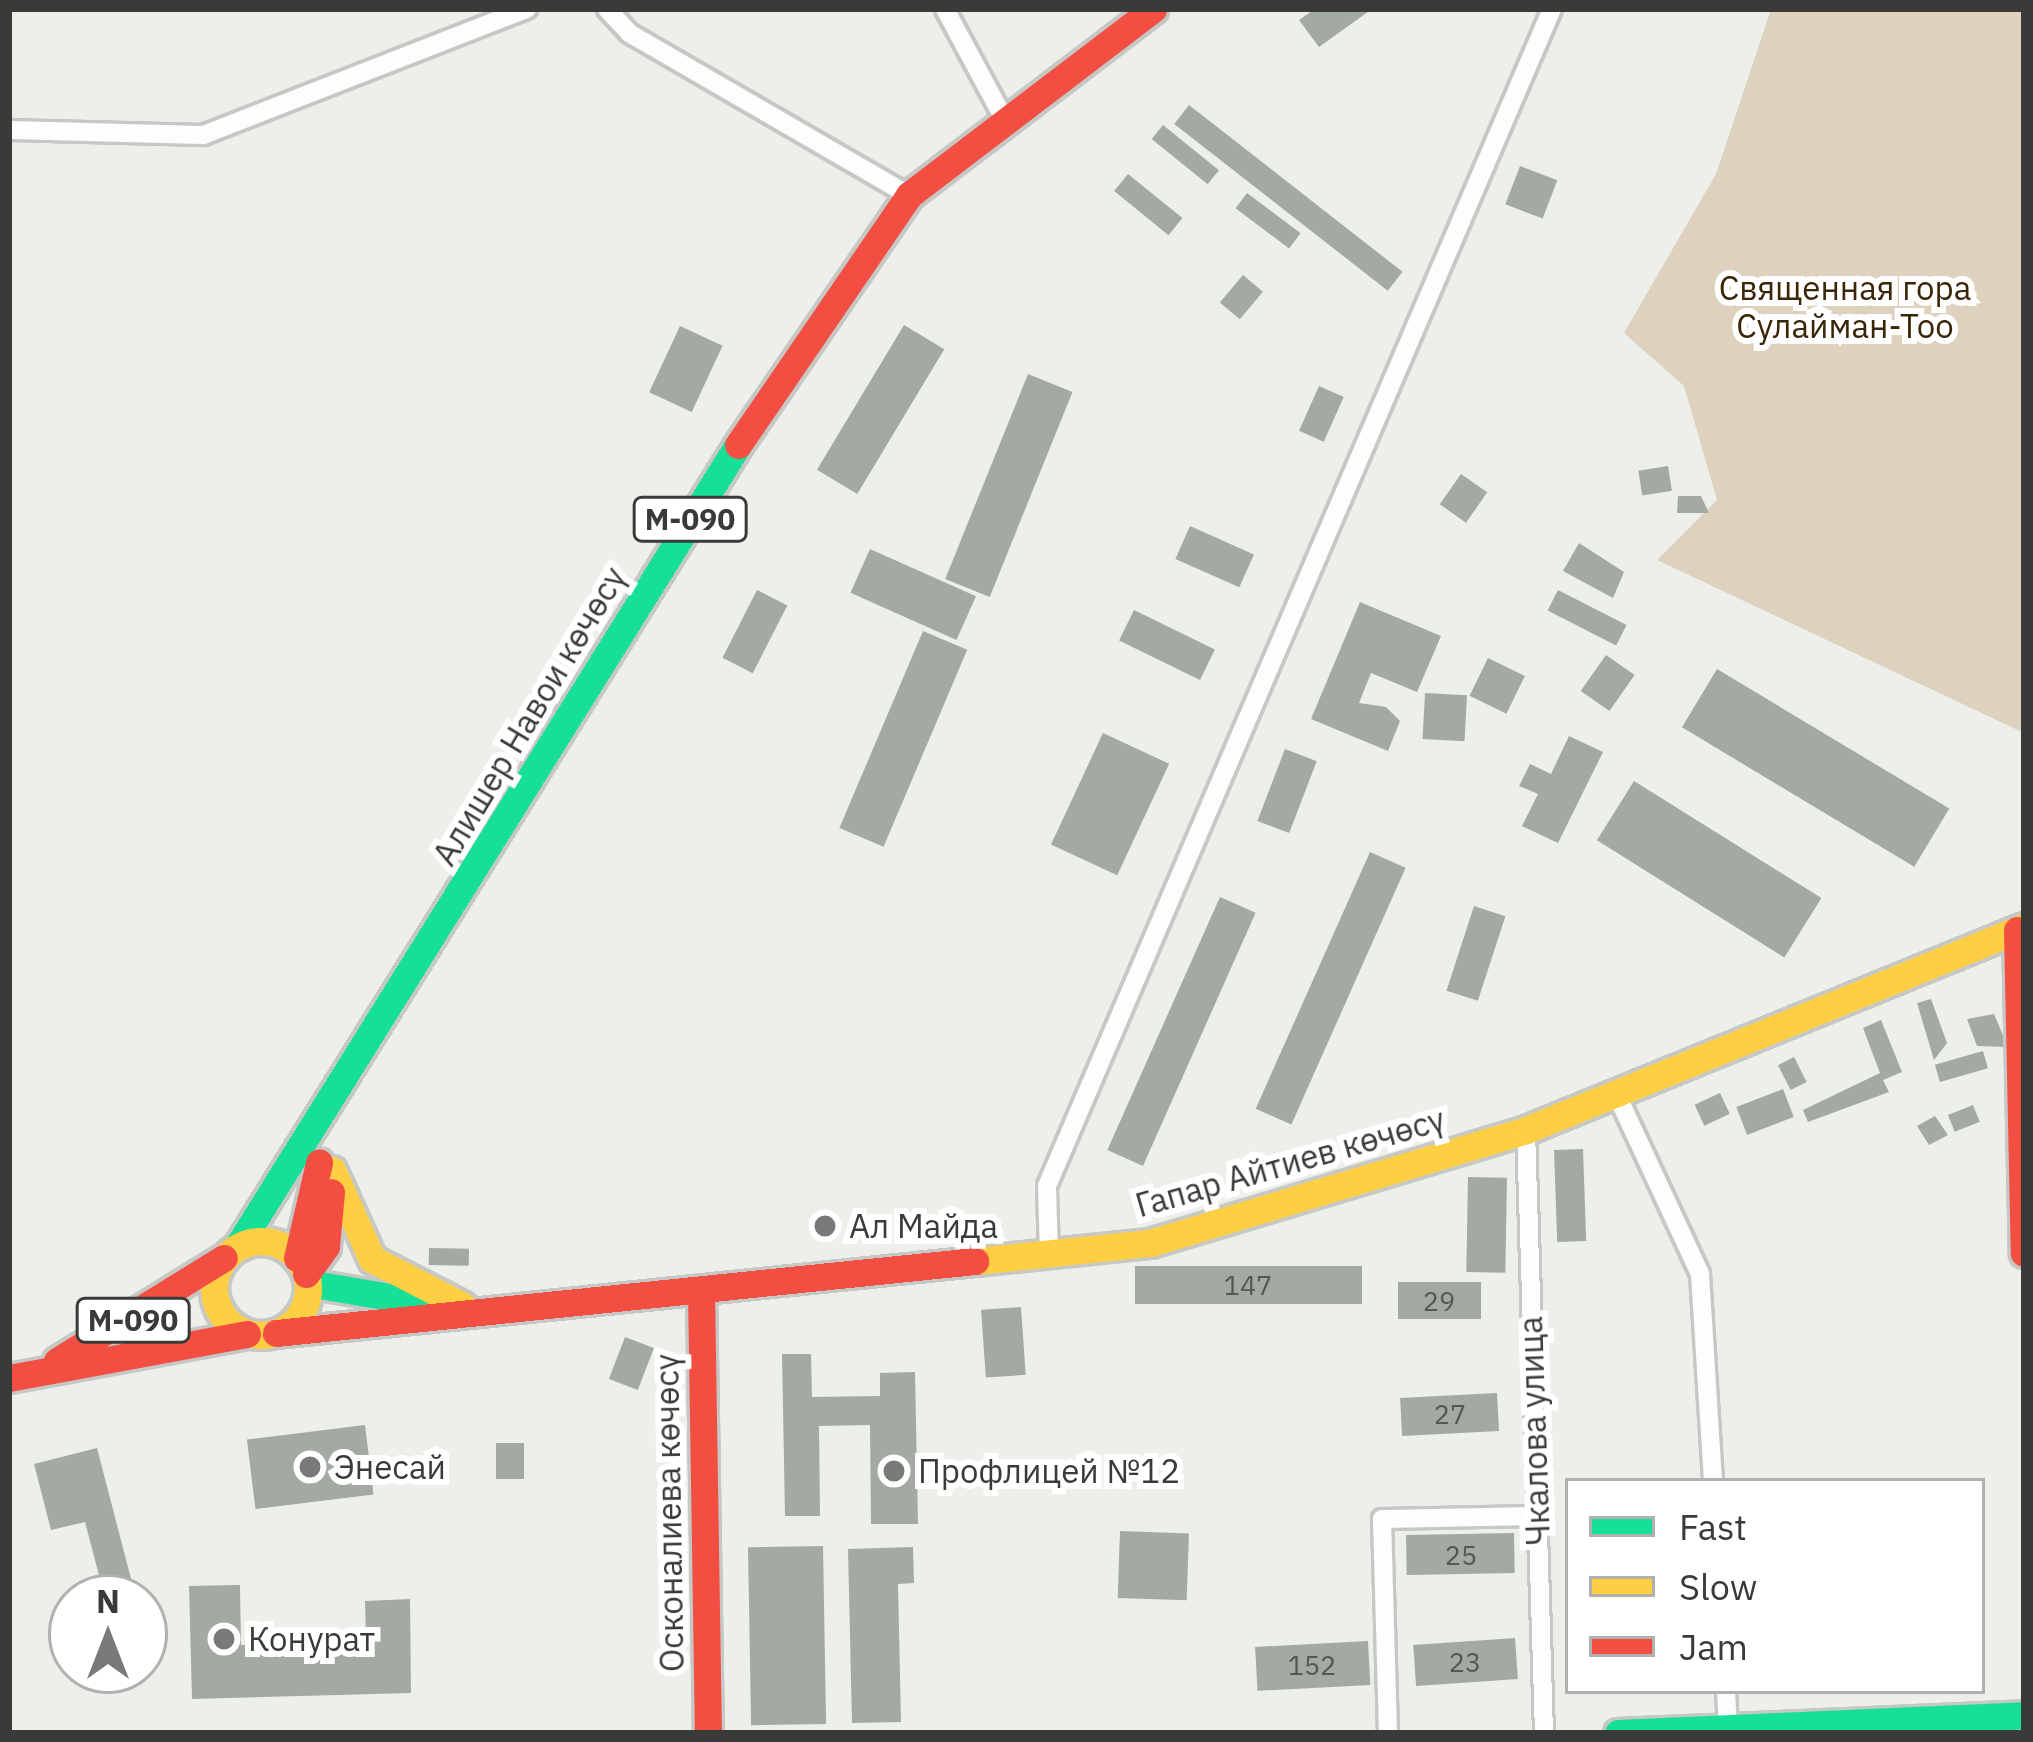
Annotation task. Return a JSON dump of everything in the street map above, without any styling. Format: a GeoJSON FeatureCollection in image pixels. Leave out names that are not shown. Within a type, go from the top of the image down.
{"type":"FeatureCollection","features":[{"type":"Feature","properties":{"kind":"main road","name":"Алишер Навои көчөсү"},"geometry":{"type":"LineString","coordinates":[[231,1252],[327,1125],[808,332],[909,195],[1002,116],[1152,10]]}},
{"type":"Feature","properties":{"kind":"main road","name":"Гапар Айтиев көчөсү"},"geometry":{"type":"LineString","coordinates":[[277,1333],[1150,1243],[1526,1130],[2020,928]]}},
{"type":"Feature","properties":{"kind":"main road"},"geometry":{"type":"LineString","coordinates":[[2020,928],[2024,1252]]}},
{"type":"Feature","properties":{"kind":"main road","name":"Алишер Навои көчөсү"},"geometry":{"type":"LineString","coordinates":[[304,1272],[327,1125]]}},
{"type":"Feature","properties":{"kind":"main road"},"geometry":{"type":"LineString","coordinates":[[231,1252],[265,1241],[304,1272],[328,1237],[332,1170],[327,1125]]}},
{"type":"Feature","properties":{"kind":"main road"},"geometry":{"type":"LineString","coordinates":[[332,1170],[372,1258],[421,1291],[473,1310]]}},
{"type":"Feature","properties":{"kind":"main road","name":"М-090"},"geometry":{"type":"LineString","coordinates":[[231,1252],[217,1307],[247,1334]]}},
{"type":"Feature","properties":{"kind":"main road","name":"М-090"},"geometry":{"type":"LineString","coordinates":[[22,1375],[231,1252]]}},
{"type":"Feature","properties":{"kind":"main road","name":"Гапар Айтиев көчөсү"},"geometry":{"type":"LineString","coordinates":[[304,1272],[473,1310]]}},
{"type":"Feature","properties":{"kind":"main road","name":"М-090"},"geometry":{"type":"LineString","coordinates":[[22,1375],[247,1334],[277,1333],[303,1310],[304,1272]]}},
{"type":"Feature","properties":{"kind":"main road","name":"Осконалиева көчөсү"},"geometry":{"type":"LineString","coordinates":[[701,1292],[707,1733]]}},
{"type":"Feature","properties":{"kind":"main road"},"geometry":{"type":"LineString","coordinates":[[1618,1733],[2024,1715]]}},
{"type":"Feature","properties":{"kind":"street"},"geometry":{"type":"LineString","coordinates":[[9,130],[203,135],[527,9]]}},
{"type":"Feature","properties":{"kind":"street"},"geometry":{"type":"LineString","coordinates":[[608,9],[629,33],[909,195]]}},
{"type":"Feature","properties":{"kind":"street"},"geometry":{"type":"LineString","coordinates":[[945,9],[1002,116]]}},
{"type":"Feature","properties":{"kind":"street"},"geometry":{"type":"LineString","coordinates":[[1049,1255],[1047,1186],[1552,9]]}},
{"type":"Feature","properties":{"kind":"street"},"geometry":{"type":"LineString","coordinates":[[1617,1095],[1700,1274],[1713,1478]]}},
{"type":"Feature","properties":{"kind":"street","name":"Чкалова улица"},"geometry":{"type":"LineString","coordinates":[[1526,1130],[1544,1733]]}},
{"type":"Feature","properties":{"kind":"street"},"geometry":{"type":"LineString","coordinates":[[1388,1733],[1382,1519],[1536,1516]]}},
{"type":"Feature","properties":{"kind":"street"},"geometry":{"type":"LineString","coordinates":[[1726,1694],[1728,1728]]}},
{"type":"Feature","properties":{"kind":"green space","name":"Священная гора Сулайман-Тоо"},"geometry":{"type":"Polygon","coordinates":[[[1771,9],[2024,9],[2024,733],[1657,560],[1717,500],[1684,386],[1624,333],[1716,174],[1771,9]]]}},
{"type":"Feature","properties":{"kind":"building"},"geometry":{"type":"Polygon","coordinates":[[[1315,9],[1372,9],[1319,47],[1299,20],[1315,9]]]}},
{"type":"Feature","properties":{"kind":"building"},"geometry":{"type":"Polygon","coordinates":[[[1189,105],[1403,272],[1388,291],[1174,124],[1189,105]]]}},
{"type":"Feature","properties":{"kind":"building"},"geometry":{"type":"Polygon","coordinates":[[[1163,125],[1219,170],[1208,184],[1152,139],[1163,125]]]}},
{"type":"Feature","properties":{"kind":"building"},"geometry":{"type":"Polygon","coordinates":[[[1520,166],[1557,180],[1543,219],[1505,204],[1520,166]]]}},
{"type":"Feature","properties":{"kind":"building"},"geometry":{"type":"Polygon","coordinates":[[[1128,174],[1182,218],[1169,235],[1114,191],[1128,174]]]}},
{"type":"Feature","properties":{"kind":"building"},"geometry":{"type":"Polygon","coordinates":[[[1247,193],[1301,233],[1289,248],[1236,208],[1247,193]]]}},
{"type":"Feature","properties":{"kind":"building"},"geometry":{"type":"Polygon","coordinates":[[[1243,275],[1263,292],[1240,319],[1220,303],[1243,275]]]}},
{"type":"Feature","properties":{"kind":"building"},"geometry":{"type":"Polygon","coordinates":[[[904,325],[944,349],[857,494],[817,470],[904,325]]]}},
{"type":"Feature","properties":{"kind":"building"},"geometry":{"type":"Polygon","coordinates":[[[680,326],[723,346],[692,412],[649,392],[680,326]]]}},
{"type":"Feature","properties":{"kind":"building"},"geometry":{"type":"Polygon","coordinates":[[[1028,374],[1073,392],[990,597],[945,579],[1028,374]]]}},
{"type":"Feature","properties":{"kind":"building"},"geometry":{"type":"Polygon","coordinates":[[[1319,386],[1344,397],[1324,442],[1299,431],[1319,386]]]}},
{"type":"Feature","properties":{"kind":"building"},"geometry":{"type":"Polygon","coordinates":[[[1668,466],[1672,491],[1642,495],[1638,471],[1668,466]]]}},
{"type":"Feature","properties":{"kind":"building"},"geometry":{"type":"Polygon","coordinates":[[[1461,474],[1487,492],[1466,523],[1440,504],[1461,474]]]}},
{"type":"Feature","properties":{"kind":"building"},"geometry":{"type":"Polygon","coordinates":[[[1678,496],[1701,496],[1709,513],[1677,513],[1678,496]]]}},
{"type":"Feature","properties":{"kind":"building"},"geometry":{"type":"Polygon","coordinates":[[[1190,526],[1254,554],[1239,587],[1175,559],[1190,526]]]}},
{"type":"Feature","properties":{"kind":"building"},"geometry":{"type":"Polygon","coordinates":[[[1579,543],[1624,572],[1613,598],[1563,571],[1579,543]]]}},
{"type":"Feature","properties":{"kind":"building"},"geometry":{"type":"Polygon","coordinates":[[[870,549],[976,596],[956,640],[850,593],[870,549]]]}},
{"type":"Feature","properties":{"kind":"building"},"geometry":{"type":"Polygon","coordinates":[[[757,590],[787,605],[753,673],[722,658],[757,590]]]}},
{"type":"Feature","properties":{"kind":"building"},"geometry":{"type":"Polygon","coordinates":[[[1558,590],[1627,625],[1616,645],[1548,610],[1558,590]]]}},
{"type":"Feature","properties":{"kind":"building"},"geometry":{"type":"Polygon","coordinates":[[[1360,602],[1441,636],[1417,692],[1371,673],[1359,703],[1386,707],[1400,721],[1388,751],[1311,719],[1360,602]]]}},
{"type":"Feature","properties":{"kind":"building"},"geometry":{"type":"Polygon","coordinates":[[[1134,610],[1215,649],[1200,680],[1119,641],[1134,610]]]}},
{"type":"Feature","properties":{"kind":"building"},"geometry":{"type":"Polygon","coordinates":[[[923,631],[967,650],[884,847],[839,828],[923,631]]]}},
{"type":"Feature","properties":{"kind":"building"},"geometry":{"type":"Polygon","coordinates":[[[1606,655],[1635,675],[1609,711],[1581,691],[1606,655]]]}},
{"type":"Feature","properties":{"kind":"building"},"geometry":{"type":"Polygon","coordinates":[[[1488,658],[1525,676],[1506,714],[1470,696],[1488,658]]]}},
{"type":"Feature","properties":{"kind":"building"},"geometry":{"type":"Polygon","coordinates":[[[1717,669],[1949,809],[1914,867],[1682,727],[1717,669]]]}},
{"type":"Feature","properties":{"kind":"building"},"geometry":{"type":"Polygon","coordinates":[[[1425,693],[1467,695],[1465,741],[1423,739],[1425,693]]]}},
{"type":"Feature","properties":{"kind":"building"},"geometry":{"type":"Polygon","coordinates":[[[1103,733],[1169,764],[1117,875],[1051,844],[1103,733]]]}},
{"type":"Feature","properties":{"kind":"building"},"geometry":{"type":"Polygon","coordinates":[[[1569,736],[1603,752],[1558,843],[1522,826],[1538,794],[1519,786],[1530,764],[1551,774],[1569,736]]]}},
{"type":"Feature","properties":{"kind":"building"},"geometry":{"type":"Polygon","coordinates":[[[1285,749],[1317,761],[1289,833],[1257,821],[1285,749]]]}},
{"type":"Feature","properties":{"kind":"building"},"geometry":{"type":"Polygon","coordinates":[[[1634,781],[1821,898],[1784,957],[1597,840],[1634,781]]]}},
{"type":"Feature","properties":{"kind":"building"},"geometry":{"type":"Polygon","coordinates":[[[1370,852],[1406,868],[1291,1125],[1256,1109],[1370,852]]]}},
{"type":"Feature","properties":{"kind":"building"},"geometry":{"type":"Polygon","coordinates":[[[1220,897],[1256,913],[1143,1166],[1107,1150],[1220,897]]]}},
{"type":"Feature","properties":{"kind":"building"},"geometry":{"type":"Polygon","coordinates":[[[1474,906],[1505,916],[1478,1001],[1446,991],[1474,906]]]}},
{"type":"Feature","properties":{"kind":"building"},"geometry":{"type":"Polygon","coordinates":[[[1931,999],[1947,1043],[1934,1060],[1917,1003],[1931,999]]]}},
{"type":"Feature","properties":{"kind":"building"},"geometry":{"type":"Polygon","coordinates":[[[1994,1014],[2008,1047],[1977,1046],[1967,1019],[1994,1014]]]}},
{"type":"Feature","properties":{"kind":"building"},"geometry":{"type":"Polygon","coordinates":[[[1881,1020],[1902,1072],[1883,1080],[1889,1092],[1808,1122],[1803,1110],[1880,1073],[1863,1028],[1881,1020]]]}},
{"type":"Feature","properties":{"kind":"building"},"geometry":{"type":"Polygon","coordinates":[[[1983,1051],[1988,1068],[1940,1082],[1935,1065],[1983,1051]]]}},
{"type":"Feature","properties":{"kind":"building"},"geometry":{"type":"Polygon","coordinates":[[[1794,1057],[1807,1082],[1791,1090],[1778,1065],[1794,1057]]]}},
{"type":"Feature","properties":{"kind":"building"},"geometry":{"type":"Polygon","coordinates":[[[1783,1089],[1794,1117],[1747,1135],[1736,1107],[1783,1089]]]}},
{"type":"Feature","properties":{"kind":"building"},"geometry":{"type":"Polygon","coordinates":[[[1720,1093],[1730,1114],[1704,1126],[1695,1105],[1720,1093]]]}},
{"type":"Feature","properties":{"kind":"building"},"geometry":{"type":"Polygon","coordinates":[[[1973,1105],[1980,1122],[1955,1132],[1948,1115],[1973,1105]]]}},
{"type":"Feature","properties":{"kind":"building"},"geometry":{"type":"Polygon","coordinates":[[[1935,1116],[1948,1135],[1929,1145],[1917,1126],[1935,1116]]]}},
{"type":"Feature","properties":{"kind":"building"},"geometry":{"type":"Polygon","coordinates":[[[1583,1149],[1586,1241],[1557,1242],[1554,1150],[1583,1149]]]}},
{"type":"Feature","properties":{"kind":"building"},"geometry":{"type":"Polygon","coordinates":[[[1468,1177],[1507,1178],[1505,1273],[1466,1272],[1468,1177]]]}},
{"type":"Feature","properties":{"kind":"building"},"geometry":{"type":"Polygon","coordinates":[[[429,1248],[469,1249],[469,1266],[429,1265],[429,1248]]]}},
{"type":"Feature","properties":{"kind":"building"},"geometry":{"type":"Polygon","coordinates":[[[1135,1266],[1362,1266],[1362,1304],[1135,1304],[1135,1266]]]}},
{"type":"Feature","properties":{"kind":"building"},"geometry":{"type":"Polygon","coordinates":[[[1398,1282],[1481,1282],[1481,1319],[1398,1319],[1398,1282]]]}},
{"type":"Feature","properties":{"kind":"building"},"geometry":{"type":"Polygon","coordinates":[[[1021,1307],[1026,1375],[986,1378],[981,1310],[1021,1307]]]}},
{"type":"Feature","properties":{"kind":"building"},"geometry":{"type":"Polygon","coordinates":[[[625,1337],[654,1348],[638,1390],[609,1379],[625,1337]]]}},
{"type":"Feature","properties":{"kind":"building","name":"Профлицей №12"},"geometry":{"type":"Polygon","coordinates":[[[782,1354],[811,1354],[812,1397],[880,1396],[880,1373],[915,1372],[918,1524],[871,1524],[870,1425],[819,1426],[820,1516],[785,1516],[782,1354]]]}},
{"type":"Feature","properties":{"kind":"building"},"geometry":{"type":"Polygon","coordinates":[[[1497,1393],[1499,1431],[1402,1436],[1400,1398],[1497,1393]]]}},
{"type":"Feature","properties":{"kind":"building","name":"Энесай"},"geometry":{"type":"Polygon","coordinates":[[[365,1425],[374,1494],[255,1509],[247,1440],[365,1425]]]}},
{"type":"Feature","properties":{"kind":"building"},"geometry":{"type":"Polygon","coordinates":[[[496,1443],[524,1443],[524,1479],[496,1479],[496,1443]]]}},
{"type":"Feature","properties":{"kind":"building"},"geometry":{"type":"Polygon","coordinates":[[[97,1448],[130,1574],[99,1574],[85,1522],[51,1530],[34,1464],[97,1448]]]}},
{"type":"Feature","properties":{"kind":"building"},"geometry":{"type":"Polygon","coordinates":[[[1120,1531],[1189,1533],[1187,1600],[1118,1598],[1120,1531]]]}},
{"type":"Feature","properties":{"kind":"building"},"geometry":{"type":"Polygon","coordinates":[[[1514,1533],[1515,1573],[1407,1575],[1406,1535],[1514,1533]]]}},
{"type":"Feature","properties":{"kind":"building"},"geometry":{"type":"Polygon","coordinates":[[[823,1546],[826,1724],[751,1725],[748,1547],[823,1546]]]}},
{"type":"Feature","properties":{"kind":"building"},"geometry":{"type":"Polygon","coordinates":[[[913,1547],[914,1583],[898,1584],[901,1722],[852,1723],[848,1549],[913,1547]]]}},
{"type":"Feature","properties":{"kind":"building"},"geometry":{"type":"Polygon","coordinates":[[[240,1585],[241,1645],[366,1642],[365,1601],[410,1599],[411,1693],[192,1699],[189,1586],[240,1585]]]}},
{"type":"Feature","properties":{"kind":"building"},"geometry":{"type":"Polygon","coordinates":[[[1515,1638],[1518,1679],[1416,1686],[1413,1645],[1515,1638]]]}},
{"type":"Feature","properties":{"kind":"building"},"geometry":{"type":"Polygon","coordinates":[[[1368,1641],[1370,1685],[1257,1691],[1255,1647],[1368,1641]]]}},
{"type":"Feature","properties":{"kind":"traffic: fast"},"geometry":{"type":"LineString","coordinates":[[238,1246],[738,445]]}},
{"type":"Feature","properties":{"kind":"traffic: fast"},"geometry":{"type":"LineString","coordinates":[[308,1283],[430,1304]]}},
{"type":"Feature","properties":{"kind":"traffic: fast"},"geometry":{"type":"LineString","coordinates":[[1618,1733],[2024,1715]]}},
{"type":"Feature","properties":{"kind":"traffic: slow"},"geometry":{"type":"LineString","coordinates":[[975,1261],[1150,1243],[1526,1130],[2024,927]]}},
{"type":"Feature","properties":{"kind":"traffic: slow"},"geometry":{"type":"LineString","coordinates":[[332,1170],[372,1259],[463,1306]]}},
{"type":"Feature","properties":{"kind":"traffic: slow"},"geometry":{"type":"LineString","coordinates":[[261,1241],[279,1244],[294,1255],[305,1270],[308,1288],[305,1306],[294,1321],[279,1332],[261,1335],[243,1332],[228,1321],[217,1306],[214,1288],[217,1270],[228,1255],[243,1244],[261,1241]]}},
{"type":"Feature","properties":{"kind":"traffic: jam"},"geometry":{"type":"LineString","coordinates":[[738,445],[909,195],[1153,9]]}},
{"type":"Feature","properties":{"kind":"traffic: jam"},"geometry":{"type":"LineString","coordinates":[[2017,930],[2024,1253]]}},
{"type":"Feature","properties":{"kind":"traffic: jam"},"geometry":{"type":"LineString","coordinates":[[297,1258],[319,1163]]}},
{"type":"Feature","properties":{"kind":"traffic: jam"},"geometry":{"type":"LineString","coordinates":[[306,1274],[326,1246],[331,1192]]}},
{"type":"Feature","properties":{"kind":"traffic: jam"},"geometry":{"type":"LineString","coordinates":[[57,1361],[224,1258]]}},
{"type":"Feature","properties":{"kind":"traffic: jam"},"geometry":{"type":"LineString","coordinates":[[276,1333],[975,1261]]}},
{"type":"Feature","properties":{"kind":"traffic: jam"},"geometry":{"type":"LineString","coordinates":[[701,1291],[708,1733]]}},
{"type":"Feature","properties":{"kind":"traffic: jam"},"geometry":{"type":"LineString","coordinates":[[9,1378],[247,1334]]}},
{"type":"Feature","properties":{"kind":"place","name":"Ал Майда"},"geometry":{"type":"Point","coordinates":[825,1226]}},
{"type":"Feature","properties":{"kind":"place","name":"Энесай"},"geometry":{"type":"Point","coordinates":[310,1467]}},
{"type":"Feature","properties":{"kind":"place","name":"Профлицей №12"},"geometry":{"type":"Point","coordinates":[894,1471]}},
{"type":"Feature","properties":{"kind":"place","name":"Конурат"},"geometry":{"type":"Point","coordinates":[224,1639]}}]}
